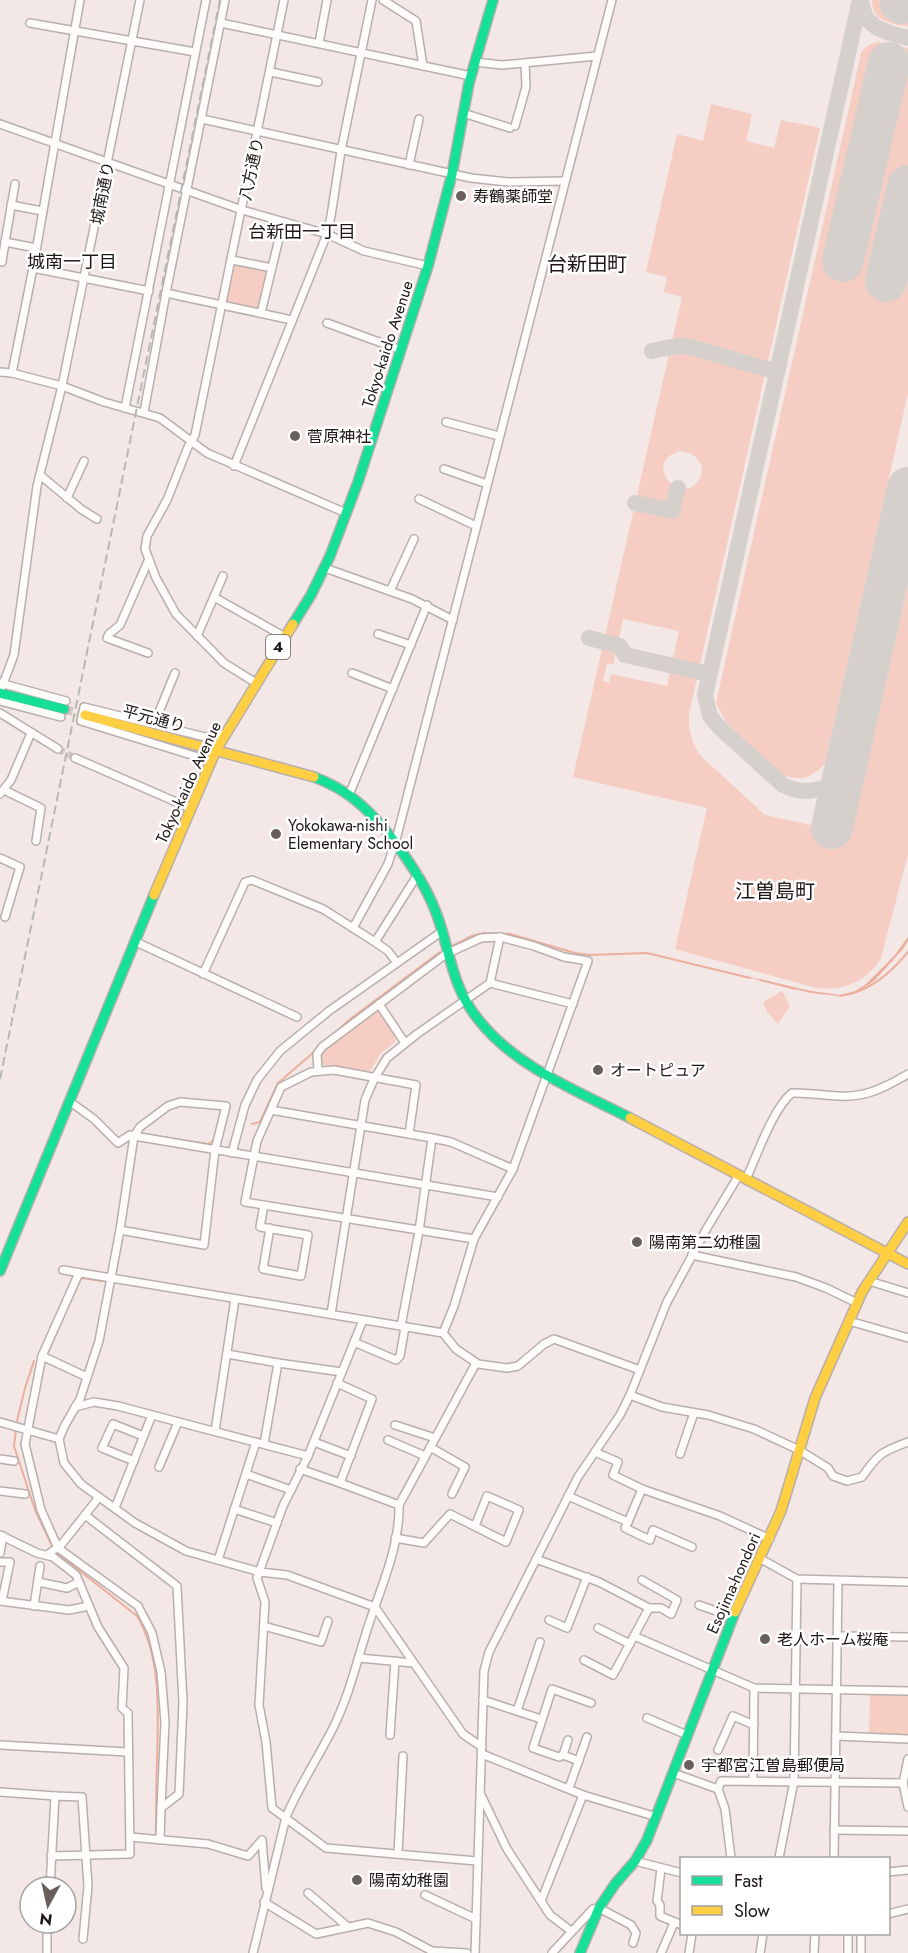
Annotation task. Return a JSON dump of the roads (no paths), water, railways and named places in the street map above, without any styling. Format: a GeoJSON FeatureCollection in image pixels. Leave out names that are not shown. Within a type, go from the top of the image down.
{"type":"FeatureCollection","features":[{"type":"Feature","properties":{"kind":"main road","name":"Tokyo-kaido Avenue"},"geometry":{"type":"LineString","coordinates":[[0,1271],[134,941],[216,750],[311,595],[325,568],[346,513],[428,266],[452,174],[471,76],[493,2]]}},
{"type":"Feature","properties":{"kind":"main road"},"geometry":{"type":"LineString","coordinates":[[1,688],[64,709]]}},
{"type":"Feature","properties":{"kind":"main road","name":"平元通り"},"geometry":{"type":"LineString","coordinates":[[85,715],[314,777],[349,795],[382,827],[418,874],[438,919],[446,954],[465,999],[495,1038],[525,1062],[548,1075],[908,1264]]}},
{"type":"Feature","properties":{"kind":"main road","name":"Esojima-hondori"},"geometry":{"type":"LineString","coordinates":[[580,1953],[599,1908],[615,1884],[635,1862],[657,1816],[733,1617],[770,1539],[783,1505],[814,1398],[856,1303],[908,1222]]}},
{"type":"Feature","properties":{"kind":"street"},"geometry":{"type":"LineString","coordinates":[[12,373],[33,268],[80,0]]}},
{"type":"Feature","properties":{"kind":"street","name":"城南通り"},"geometry":{"type":"LineString","coordinates":[[1,688],[14,655],[39,475],[62,386],[85,278],[140,0]]}},
{"type":"Feature","properties":{"kind":"street"},"geometry":{"type":"LineString","coordinates":[[125,408],[206,0]]}},
{"type":"Feature","properties":{"kind":"street"},"geometry":{"type":"LineString","coordinates":[[144,412],[225,0]]}},
{"type":"Feature","properties":{"kind":"street","name":"八方通り"},"geometry":{"type":"LineString","coordinates":[[149,559],[145,549],[147,536],[167,500],[195,435],[285,0]]}},
{"type":"Feature","properties":{"kind":"street"},"geometry":{"type":"LineString","coordinates":[[319,43],[327,0]]}},
{"type":"Feature","properties":{"kind":"street"},"geometry":{"type":"LineString","coordinates":[[234,466],[327,234],[341,151],[372,0]]}},
{"type":"Feature","properties":{"kind":"street"},"geometry":{"type":"LineString","coordinates":[[382,0],[416,21],[423,66]]}},
{"type":"Feature","properties":{"kind":"street"},"geometry":{"type":"LineString","coordinates":[[481,0],[493,2]]}},
{"type":"Feature","properties":{"kind":"street"},"geometry":{"type":"LineString","coordinates":[[353,928],[388,864],[394,844],[612,0]]}},
{"type":"Feature","properties":{"kind":"street"},"geometry":{"type":"LineString","coordinates":[[30,23],[195,52]]}},
{"type":"Feature","properties":{"kind":"street"},"geometry":{"type":"LineString","coordinates":[[221,23],[471,76]]}},
{"type":"Feature","properties":{"kind":"street"},"geometry":{"type":"LineString","coordinates":[[475,62],[502,66],[597,56]]}},
{"type":"Feature","properties":{"kind":"street"},"geometry":{"type":"LineString","coordinates":[[463,113],[512,127],[526,87],[525,63]]}},
{"type":"Feature","properties":{"kind":"street"},"geometry":{"type":"LineString","coordinates":[[271,72],[318,82]]}},
{"type":"Feature","properties":{"kind":"street"},"geometry":{"type":"LineString","coordinates":[[202,119],[471,178],[508,182],[565,181]]}},
{"type":"Feature","properties":{"kind":"street"},"geometry":{"type":"LineString","coordinates":[[408,165],[419,119]]}},
{"type":"Feature","properties":{"kind":"street"},"geometry":{"type":"LineString","coordinates":[[0,124],[242,210],[327,234],[364,251],[428,266]]}},
{"type":"Feature","properties":{"kind":"street"},"geometry":{"type":"LineString","coordinates":[[2,262],[15,184]]}},
{"type":"Feature","properties":{"kind":"street"},"geometry":{"type":"LineString","coordinates":[[11,205],[42,211]]}},
{"type":"Feature","properties":{"kind":"street"},"geometry":{"type":"LineString","coordinates":[[261,313],[284,222]]}},
{"type":"Feature","properties":{"kind":"street"},"geometry":{"type":"LineString","coordinates":[[5,242],[36,248]]}},
{"type":"Feature","properties":{"kind":"street"},"geometry":{"type":"LineString","coordinates":[[232,260],[272,268]]}},
{"type":"Feature","properties":{"kind":"street"},"geometry":{"type":"LineString","coordinates":[[33,268],[149,291]]}},
{"type":"Feature","properties":{"kind":"street"},"geometry":{"type":"LineString","coordinates":[[166,293],[292,320]]}},
{"type":"Feature","properties":{"kind":"street"},"geometry":{"type":"LineString","coordinates":[[327,323],[400,350]]}},
{"type":"Feature","properties":{"kind":"street"},"geometry":{"type":"LineString","coordinates":[[0,372],[62,386],[160,418],[207,453],[346,513]]}},
{"type":"Feature","properties":{"kind":"street"},"geometry":{"type":"LineString","coordinates":[[446,422],[499,436]]}},
{"type":"Feature","properties":{"kind":"street"},"geometry":{"type":"LineString","coordinates":[[67,498],[84,461]]}},
{"type":"Feature","properties":{"kind":"street"},"geometry":{"type":"LineString","coordinates":[[444,469],[487,484]]}},
{"type":"Feature","properties":{"kind":"street"},"geometry":{"type":"LineString","coordinates":[[39,475],[97,519]]}},
{"type":"Feature","properties":{"kind":"street"},"geometry":{"type":"LineString","coordinates":[[419,499],[476,526]]}},
{"type":"Feature","properties":{"kind":"street"},"geometry":{"type":"LineString","coordinates":[[390,591],[414,540]]}},
{"type":"Feature","properties":{"kind":"street"},"geometry":{"type":"LineString","coordinates":[[149,559],[156,578],[176,614],[224,663],[256,683]]}},
{"type":"Feature","properties":{"kind":"street"},"geometry":{"type":"LineString","coordinates":[[148,653],[107,638],[120,625],[149,559]]}},
{"type":"Feature","properties":{"kind":"street"},"geometry":{"type":"LineString","coordinates":[[325,568],[427,605],[453,620]]}},
{"type":"Feature","properties":{"kind":"street"},"geometry":{"type":"LineString","coordinates":[[197,636],[223,576]]}},
{"type":"Feature","properties":{"kind":"street"},"geometry":{"type":"LineString","coordinates":[[214,597],[285,637]]}},
{"type":"Feature","properties":{"kind":"street"},"geometry":{"type":"LineString","coordinates":[[349,795],[427,605]]}},
{"type":"Feature","properties":{"kind":"street"},"geometry":{"type":"LineString","coordinates":[[378,634],[411,645]]}},
{"type":"Feature","properties":{"kind":"street"},"geometry":{"type":"LineString","coordinates":[[154,724],[175,673]]}},
{"type":"Feature","properties":{"kind":"street"},"geometry":{"type":"LineString","coordinates":[[352,673],[393,688]]}},
{"type":"Feature","properties":{"kind":"street"},"geometry":{"type":"LineString","coordinates":[[0,701],[64,709]]}},
{"type":"Feature","properties":{"kind":"street"},"geometry":{"type":"LineString","coordinates":[[211,761],[81,721],[84,707],[205,737],[225,734]]}},
{"type":"Feature","properties":{"kind":"street"},"geometry":{"type":"LineString","coordinates":[[0,713],[58,749]]}},
{"type":"Feature","properties":{"kind":"street"},"geometry":{"type":"LineString","coordinates":[[31,733],[11,780],[2,792],[41,808],[36,841]]}},
{"type":"Feature","properties":{"kind":"street"},"geometry":{"type":"LineString","coordinates":[[75,758],[190,808]]}},
{"type":"Feature","properties":{"kind":"street"},"geometry":{"type":"LineString","coordinates":[[0,858],[20,867],[4,917]]}},
{"type":"Feature","properties":{"kind":"street"},"geometry":{"type":"LineString","coordinates":[[375,942],[418,874]]}},
{"type":"Feature","properties":{"kind":"street"},"geometry":{"type":"LineString","coordinates":[[203,974],[245,882],[252,879],[323,909],[388,951],[397,963]]}},
{"type":"Feature","properties":{"kind":"street"},"geometry":{"type":"LineString","coordinates":[[232,1153],[245,1105],[256,1080],[280,1051],[328,1011],[441,932]]}},
{"type":"Feature","properties":{"kind":"street"},"geometry":{"type":"LineString","coordinates":[[331,1314],[360,1124],[365,1100],[374,1079],[387,1058],[405,1043],[490,983],[500,937]]}},
{"type":"Feature","properties":{"kind":"street"},"geometry":{"type":"LineString","coordinates":[[318,1071],[317,1054],[322,1047],[446,954],[481,938],[500,937],[564,957],[588,961],[513,1169],[474,1239],[454,1306],[443,1333]]}},
{"type":"Feature","properties":{"kind":"street"},"geometry":{"type":"LineString","coordinates":[[134,941],[297,1017]]}},
{"type":"Feature","properties":{"kind":"street"},"geometry":{"type":"LineString","coordinates":[[490,983],[573,1004]]}},
{"type":"Feature","properties":{"kind":"street"},"geometry":{"type":"LineString","coordinates":[[379,1004],[405,1043]]}},
{"type":"Feature","properties":{"kind":"street"},"geometry":{"type":"LineString","coordinates":[[408,1134],[416,1084],[374,1079],[334,1070],[311,1072],[281,1088],[257,1141],[245,1202],[345,1220],[474,1239]]}},
{"type":"Feature","properties":{"kind":"street"},"geometry":{"type":"LineString","coordinates":[[475,1953],[484,1671],[489,1652],[578,1476],[620,1416],[667,1302],[692,1255],[743,1177],[785,1099],[792,1093],[831,1096],[863,1095],[908,1074]]}},
{"type":"Feature","properties":{"kind":"street"},"geometry":{"type":"LineString","coordinates":[[69,1101],[94,1119],[118,1143],[130,1135],[498,1197]]}},
{"type":"Feature","properties":{"kind":"street"},"geometry":{"type":"LineString","coordinates":[[120,1230],[204,1245],[214,1150],[226,1107],[180,1102],[168,1106],[140,1127],[134,1136],[120,1230],[99,1341],[80,1399],[59,1439],[64,1463],[81,1484],[135,1523],[186,1551],[260,1572],[287,1575],[375,1607],[463,1734],[482,1751],[583,1795],[657,1816]]}},
{"type":"Feature","properties":{"kind":"street"},"geometry":{"type":"LineString","coordinates":[[270,1110],[360,1124],[451,1142],[513,1169]]}},
{"type":"Feature","properties":{"kind":"street"},"geometry":{"type":"LineString","coordinates":[[354,1342],[396,1360],[400,1356],[432,1138]]}},
{"type":"Feature","properties":{"kind":"street"},"geometry":{"type":"LineString","coordinates":[[264,1205],[261,1227],[270,1228],[308,1235],[301,1276],[263,1269],[270,1228]]}},
{"type":"Feature","properties":{"kind":"street"},"geometry":{"type":"LineString","coordinates":[[692,1255],[796,1277],[826,1288],[856,1303]]}},
{"type":"Feature","properties":{"kind":"street"},"geometry":{"type":"LineString","coordinates":[[63,1270],[443,1333],[456,1349],[476,1363],[507,1368],[518,1366],[544,1344],[554,1340],[640,1370]]}},
{"type":"Feature","properties":{"kind":"street"},"geometry":{"type":"LineString","coordinates":[[79,1273],[42,1356],[25,1444],[40,1510],[57,1548],[138,1606],[152,1633],[160,1672],[165,1722],[160,1840]]}},
{"type":"Feature","properties":{"kind":"street"},"geometry":{"type":"LineString","coordinates":[[869,1281],[908,1293]]}},
{"type":"Feature","properties":{"kind":"street"},"geometry":{"type":"LineString","coordinates":[[215,1431],[235,1299]]}},
{"type":"Feature","properties":{"kind":"street"},"geometry":{"type":"LineString","coordinates":[[363,1320],[314,1442],[277,1523],[257,1578],[265,1602],[259,1705],[266,1742],[272,1808],[326,1848],[477,1861]]}},
{"type":"Feature","properties":{"kind":"street"},"geometry":{"type":"LineString","coordinates":[[849,1321],[908,1338]]}},
{"type":"Feature","properties":{"kind":"street"},"geometry":{"type":"LineString","coordinates":[[226,1354],[342,1372]]}},
{"type":"Feature","properties":{"kind":"street"},"geometry":{"type":"LineString","coordinates":[[42,1356],[87,1377]]}},
{"type":"Feature","properties":{"kind":"street"},"geometry":{"type":"LineString","coordinates":[[218,1560],[246,1474],[260,1443],[278,1363]]}},
{"type":"Feature","properties":{"kind":"street"},"geometry":{"type":"LineString","coordinates":[[253,1953],[286,1817],[293,1799],[333,1728],[349,1691],[391,1559],[399,1520],[399,1505],[476,1363]]}},
{"type":"Feature","properties":{"kind":"street"},"geometry":{"type":"LineString","coordinates":[[338,1383],[372,1400],[340,1483]]}},
{"type":"Feature","properties":{"kind":"street"},"geometry":{"type":"LineString","coordinates":[[630,1395],[662,1407],[731,1420],[754,1429],[799,1450],[828,1468],[833,1476],[847,1481],[862,1477],[884,1451],[908,1442]]}},
{"type":"Feature","properties":{"kind":"street"},"geometry":{"type":"LineString","coordinates":[[75,1407],[94,1402],[118,1406],[308,1456]]}},
{"type":"Feature","properties":{"kind":"street"},"geometry":{"type":"LineString","coordinates":[[680,1454],[694,1413]]}},
{"type":"Feature","properties":{"kind":"street"},"geometry":{"type":"LineString","coordinates":[[115,1508],[152,1415]]}},
{"type":"Feature","properties":{"kind":"street"},"geometry":{"type":"LineString","coordinates":[[0,1422],[59,1439]]}},
{"type":"Feature","properties":{"kind":"street"},"geometry":{"type":"LineString","coordinates":[[159,1467],[178,1422]]}},
{"type":"Feature","properties":{"kind":"street"},"geometry":{"type":"LineString","coordinates":[[134,1461],[102,1448],[113,1424],[143,1436]]}},
{"type":"Feature","properties":{"kind":"street"},"geometry":{"type":"LineString","coordinates":[[395,1425],[435,1438]]}},
{"type":"Feature","properties":{"kind":"street"},"geometry":{"type":"LineString","coordinates":[[388,1440],[425,1456]]}},
{"type":"Feature","properties":{"kind":"street"},"geometry":{"type":"LineString","coordinates":[[314,1442],[351,1456]]}},
{"type":"Feature","properties":{"kind":"street"},"geometry":{"type":"LineString","coordinates":[[430,1447],[465,1467],[452,1494]]}},
{"type":"Feature","properties":{"kind":"street"},"geometry":{"type":"LineString","coordinates":[[595,1452],[618,1462],[613,1475],[642,1489],[720,1516],[770,1539]]}},
{"type":"Feature","properties":{"kind":"street"},"geometry":{"type":"LineString","coordinates":[[0,1460],[14,1461]]}},
{"type":"Feature","properties":{"kind":"street"},"geometry":{"type":"LineString","coordinates":[[300,1469],[399,1505]]}},
{"type":"Feature","properties":{"kind":"street"},"geometry":{"type":"LineString","coordinates":[[246,1474],[291,1490]]}},
{"type":"Feature","properties":{"kind":"street"},"geometry":{"type":"LineString","coordinates":[[642,1489],[625,1528],[650,1540],[653,1530],[692,1547]]}},
{"type":"Feature","properties":{"kind":"street"},"geometry":{"type":"LineString","coordinates":[[0,1491],[25,1494]]}},
{"type":"Feature","properties":{"kind":"street"},"geometry":{"type":"LineString","coordinates":[[395,1538],[424,1544],[450,1514],[506,1542],[519,1510],[487,1496],[475,1526]]}},
{"type":"Feature","properties":{"kind":"street"},"geometry":{"type":"LineString","coordinates":[[568,1496],[628,1522]]}},
{"type":"Feature","properties":{"kind":"street"},"geometry":{"type":"LineString","coordinates":[[48,1555],[57,1548],[99,1497]]}},
{"type":"Feature","properties":{"kind":"street"},"geometry":{"type":"LineString","coordinates":[[234,1509],[277,1523]]}},
{"type":"Feature","properties":{"kind":"street"},"geometry":{"type":"LineString","coordinates":[[85,1515],[177,1586],[183,1703],[179,1794],[161,1808]]}},
{"type":"Feature","properties":{"kind":"street"},"geometry":{"type":"LineString","coordinates":[[0,1553],[2,1535],[53,1557],[76,1575],[98,1627],[124,1668],[122,1708],[128,1713],[130,1854],[51,1856]]}},
{"type":"Feature","properties":{"kind":"street"},"geometry":{"type":"LineString","coordinates":[[536,1559],[587,1577],[649,1608],[661,1608],[671,1614],[678,1600],[642,1580]]}},
{"type":"Feature","properties":{"kind":"street"},"geometry":{"type":"LineString","coordinates":[[761,1559],[796,1579],[908,1582]]}},
{"type":"Feature","properties":{"kind":"street"},"geometry":{"type":"LineString","coordinates":[[0,1562],[10,1562],[1,1601],[69,1611],[89,1606]]}},
{"type":"Feature","properties":{"kind":"street"},"geometry":{"type":"LineString","coordinates":[[33,1606],[40,1566]]}},
{"type":"Feature","properties":{"kind":"street"},"geometry":{"type":"LineString","coordinates":[[549,1620],[567,1628],[587,1577]]}},
{"type":"Feature","properties":{"kind":"street"},"geometry":{"type":"LineString","coordinates":[[779,1857],[794,1781],[796,1579]]}},
{"type":"Feature","properties":{"kind":"street"},"geometry":{"type":"LineString","coordinates":[[834,1857],[838,1581]]}},
{"type":"Feature","properties":{"kind":"street"},"geometry":{"type":"LineString","coordinates":[[38,1582],[67,1588],[79,1582]]}},
{"type":"Feature","properties":{"kind":"street"},"geometry":{"type":"LineString","coordinates":[[699,1605],[733,1617]]}},
{"type":"Feature","properties":{"kind":"street"},"geometry":{"type":"LineString","coordinates":[[584,1660],[614,1675],[649,1608]]}},
{"type":"Feature","properties":{"kind":"street"},"geometry":{"type":"LineString","coordinates":[[264,1626],[321,1642],[328,1621]]}},
{"type":"Feature","properties":{"kind":"street"},"geometry":{"type":"LineString","coordinates":[[598,1628],[754,1688],[908,1691]]}},
{"type":"Feature","properties":{"kind":"street"},"geometry":{"type":"LineString","coordinates":[[838,1636],[908,1637]]}},
{"type":"Feature","properties":{"kind":"street"},"geometry":{"type":"LineString","coordinates":[[517,1711],[540,1641]]}},
{"type":"Feature","properties":{"kind":"street"},"geometry":{"type":"LineString","coordinates":[[358,1658],[413,1663]]}},
{"type":"Feature","properties":{"kind":"street"},"geometry":{"type":"LineString","coordinates":[[390,1735],[395,1661]]}},
{"type":"Feature","properties":{"kind":"street"},"geometry":{"type":"LineString","coordinates":[[753,1781],[754,1688]]}},
{"type":"Feature","properties":{"kind":"street"},"geometry":{"type":"LineString","coordinates":[[579,1761],[533,1748],[552,1689],[591,1703]]}},
{"type":"Feature","properties":{"kind":"street"},"geometry":{"type":"LineString","coordinates":[[483,1700],[541,1719]]}},
{"type":"Feature","properties":{"kind":"street"},"geometry":{"type":"LineString","coordinates":[[718,1750],[733,1716],[754,1725]]}},
{"type":"Feature","properties":{"kind":"street"},"geometry":{"type":"LineString","coordinates":[[647,1718],[687,1735]]}},
{"type":"Feature","properties":{"kind":"street"},"geometry":{"type":"LineString","coordinates":[[836,1736],[908,1739]]}},
{"type":"Feature","properties":{"kind":"street"},"geometry":{"type":"LineString","coordinates":[[569,1788],[587,1737]]}},
{"type":"Feature","properties":{"kind":"street"},"geometry":{"type":"LineString","coordinates":[[563,1755],[568,1740]]}},
{"type":"Feature","properties":{"kind":"street"},"geometry":{"type":"LineString","coordinates":[[0,1745],[128,1752]]}},
{"type":"Feature","properties":{"kind":"street"},"geometry":{"type":"LineString","coordinates":[[398,1854],[403,1756]]}},
{"type":"Feature","properties":{"kind":"street"},"geometry":{"type":"LineString","coordinates":[[908,1759],[903,1783],[908,1807]]}},
{"type":"Feature","properties":{"kind":"street"},"geometry":{"type":"LineString","coordinates":[[673,1773],[718,1789]]}},
{"type":"Feature","properties":{"kind":"street"},"geometry":{"type":"LineString","coordinates":[[730,1857],[725,1809],[718,1789],[721,1781],[903,1783]]}},
{"type":"Feature","properties":{"kind":"street"},"geometry":{"type":"LineString","coordinates":[[0,1792],[82,1797],[88,1886],[83,1939]]}},
{"type":"Feature","properties":{"kind":"street"},"geometry":{"type":"LineString","coordinates":[[479,1792],[507,1849],[541,1901],[556,1922],[571,1931]]}},
{"type":"Feature","properties":{"kind":"street"},"geometry":{"type":"LineString","coordinates":[[541,1901],[583,1795]]}},
{"type":"Feature","properties":{"kind":"street"},"geometry":{"type":"LineString","coordinates":[[50,1875],[55,1796]]}},
{"type":"Feature","properties":{"kind":"street"},"geometry":{"type":"LineString","coordinates":[[834,1830],[908,1831]]}},
{"type":"Feature","properties":{"kind":"street"},"geometry":{"type":"LineString","coordinates":[[130,1837],[208,1844],[248,1856],[262,1840],[266,1894]]}},
{"type":"Feature","properties":{"kind":"street"},"geometry":{"type":"LineString","coordinates":[[635,1862],[680,1873]]}},
{"type":"Feature","properties":{"kind":"street"},"geometry":{"type":"LineString","coordinates":[[661,1869],[657,1901],[660,1905],[660,1916],[678,1924],[661,1953]]}},
{"type":"Feature","properties":{"kind":"street"},"geometry":{"type":"LineString","coordinates":[[890,1872],[908,1870]]}},
{"type":"Feature","properties":{"kind":"street"},"geometry":{"type":"LineString","coordinates":[[308,1893],[348,1927]]}},
{"type":"Feature","properties":{"kind":"street"},"geometry":{"type":"LineString","coordinates":[[425,1895],[476,1919]]}},
{"type":"Feature","properties":{"kind":"street"},"geometry":{"type":"LineString","coordinates":[[264,1902],[316,1934],[368,1923],[396,1932],[432,1951],[467,1953]]}},
{"type":"Feature","properties":{"kind":"street"},"geometry":{"type":"LineString","coordinates":[[552,1953],[571,1931],[593,1910],[599,1908],[631,1925],[636,1933],[633,1943]]}},
{"type":"Feature","properties":{"kind":"street"},"geometry":{"type":"LineString","coordinates":[[890,1914],[908,1909]]}},
{"type":"Feature","properties":{"kind":"street"},"geometry":{"type":"LineString","coordinates":[[47,1935],[47,1953]]}},
{"type":"Feature","properties":{"kind":"street"},"geometry":{"type":"LineString","coordinates":[[689,1953],[692,1935]]}},
{"type":"Feature","properties":{"kind":"street"},"geometry":{"type":"LineString","coordinates":[[760,1953],[763,1935]]}},
{"type":"Feature","properties":{"kind":"street"},"geometry":{"type":"LineString","coordinates":[[814,1953],[815,1935]]}},
{"type":"Feature","properties":{"kind":"street"},"geometry":{"type":"LineString","coordinates":[[848,1935],[848,1953]]}},
{"type":"Feature","properties":{"kind":"street"},"geometry":{"type":"LineString","coordinates":[[861,1935],[861,1953]]}},
{"type":"Feature","properties":{"kind":"waterway"},"geometry":{"type":"LineString","coordinates":[[450,947],[484,933],[510,934],[575,953],[590,955],[647,953],[750,978]]}},
{"type":"Feature","properties":{"kind":"waterway"},"geometry":{"type":"LineString","coordinates":[[336,1032],[440,952]]}},
{"type":"Feature","properties":{"kind":"waterway"},"geometry":{"type":"LineString","coordinates":[[840,996],[860,991],[878,981],[908,952]]}},
{"type":"Feature","properties":{"kind":"waterway"},"geometry":{"type":"LineString","coordinates":[[760,980],[796,989]]}},
{"type":"Feature","properties":{"kind":"waterway"},"geometry":{"type":"LineString","coordinates":[[252,1124],[260,1122],[278,1083],[314,1052]]}},
{"type":"Feature","properties":{"kind":"waterway"},"geometry":{"type":"LineString","coordinates":[[144,1134],[208,1144],[213,1141]]}},
{"type":"Feature","properties":{"kind":"waterway"},"geometry":{"type":"LineString","coordinates":[[128,1200],[137,1141],[140,1138]]}},
{"type":"Feature","properties":{"kind":"waterway"},"geometry":{"type":"LineString","coordinates":[[116,1272],[120,1248]]}},
{"type":"Feature","properties":{"kind":"waterway"},"geometry":{"type":"LineString","coordinates":[[48,1352],[80,1280],[82,1278],[102,1281]]}},
{"type":"Feature","properties":{"kind":"waterway"},"geometry":{"type":"LineString","coordinates":[[34,1361],[17,1421],[14,1446],[35,1510],[53,1548]]}},
{"type":"Feature","properties":{"kind":"waterway"},"geometry":{"type":"LineString","coordinates":[[56,1552],[137,1616],[145,1632],[151,1650],[157,1686],[156,1843]]}},
{"type":"Feature","properties":{"kind":"tunnel"},"geometry":{"type":"LineString","coordinates":[[64,709],[85,715]]}},
{"type":"Feature","properties":{"kind":"tunnel"},"geometry":{"type":"LineString","coordinates":[[58,749],[75,758]]}},
{"type":"Feature","properties":{"kind":"railway"},"geometry":{"type":"LineString","coordinates":[[0,1079],[220,0]]}},
{"type":"Feature","properties":{"kind":"place","name":"寿鶴薬師堂"},"geometry":{"type":"Point","coordinates":[461,196]}},
{"type":"Feature","properties":{"kind":"place","name":"菅原神社"},"geometry":{"type":"Point","coordinates":[295,436]}},
{"type":"Feature","properties":{"kind":"place","name":"Yokokawa-nishi Elementary School"},"geometry":{"type":"Point","coordinates":[276,834]}},
{"type":"Feature","properties":{"kind":"place","name":"オートピュア"},"geometry":{"type":"Point","coordinates":[598,1070]}},
{"type":"Feature","properties":{"kind":"place","name":"陽南第二幼稚園"},"geometry":{"type":"Point","coordinates":[637,1242]}},
{"type":"Feature","properties":{"kind":"place","name":"老人ホーム桜庵"},"geometry":{"type":"Point","coordinates":[765,1639]}},
{"type":"Feature","properties":{"kind":"place","name":"宇都宮江曽島郵便局"},"geometry":{"type":"Point","coordinates":[689,1765]}},
{"type":"Feature","properties":{"kind":"place","name":"陽南幼稚園"},"geometry":{"type":"Point","coordinates":[357,1880]}},
{"type":"Feature","properties":{"kind":"district","name":"台新田一丁目"},"geometry":{"type":"Point","coordinates":[302,232]}},
{"type":"Feature","properties":{"kind":"district","name":"城南一丁目"},"geometry":{"type":"Point","coordinates":[72,262]}},
{"type":"Feature","properties":{"kind":"district","name":"台新田町"},"geometry":{"type":"Point","coordinates":[587,264]}},
{"type":"Feature","properties":{"kind":"district","name":"江曽島町"},"geometry":{"type":"Point","coordinates":[775,891]}}]}
